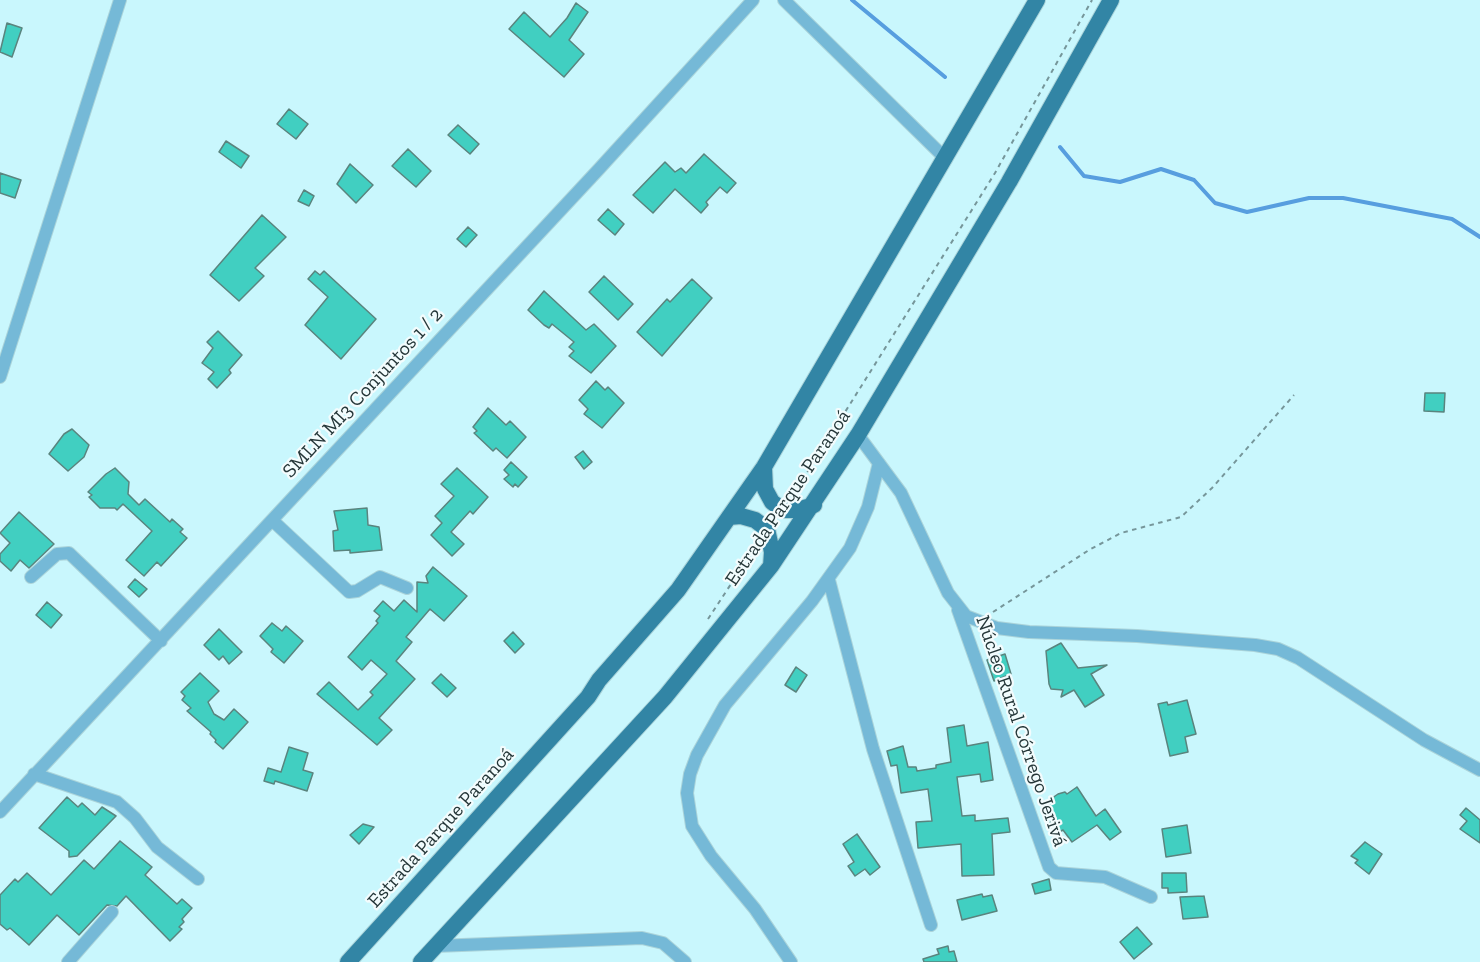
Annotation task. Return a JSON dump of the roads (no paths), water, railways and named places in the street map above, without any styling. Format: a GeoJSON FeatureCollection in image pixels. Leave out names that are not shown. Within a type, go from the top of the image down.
{"type":"FeatureCollection","features":[{"type":"Feature","properties":{"kind":"main road","name":"Estrada Parque Paranoá"},"geometry":{"type":"LineString","coordinates":[[353,956],[588,697],[678,590],[764,467],[1037,0]]}},
{"type":"Feature","properties":{"kind":"main road","name":"Estrada Parque Paranoá"},"geometry":{"type":"LineString","coordinates":[[421,962],[665,697],[771,566],[814,505],[858,435],[1009,183],[1111,0]]}},
{"type":"Feature","properties":{"kind":"main road"},"geometry":{"type":"LineString","coordinates":[[764,467],[765,489],[772,502],[783,510],[798,510],[814,505]]}},
{"type":"Feature","properties":{"kind":"main road"},"geometry":{"type":"LineString","coordinates":[[729,517],[741,516],[756,520],[767,529],[772,552],[771,566]]}},
{"type":"Feature","properties":{"kind":"street"},"geometry":{"type":"LineString","coordinates":[[0,377],[120,0]]}},
{"type":"Feature","properties":{"kind":"street","name":"SMLN MI3 Conjuntos 1 / 2"},"geometry":{"type":"LineString","coordinates":[[0,812],[599,169],[753,0]]}},
{"type":"Feature","properties":{"kind":"street"},"geometry":{"type":"LineString","coordinates":[[784,0],[946,159]]}},
{"type":"Feature","properties":{"kind":"street","name":"Núcleo Rural Córrego Jerivá"},"geometry":{"type":"LineString","coordinates":[[858,435],[901,493],[957,606],[1049,867],[1056,873],[1104,877],[1151,897]]}},
{"type":"Feature","properties":{"kind":"street"},"geometry":{"type":"LineString","coordinates":[[791,962],[765,922],[700,840],[692,826],[687,793],[690,774],[697,755],[725,705],[830,579],[860,528],[879,463]]}},
{"type":"Feature","properties":{"kind":"street"},"geometry":{"type":"LineString","coordinates":[[272,519],[349,592],[357,591],[380,577],[407,588]]}},
{"type":"Feature","properties":{"kind":"street"},"geometry":{"type":"LineString","coordinates":[[31,577],[57,554],[64,551],[69,553],[161,641]]}},
{"type":"Feature","properties":{"kind":"street"},"geometry":{"type":"LineString","coordinates":[[830,579],[876,760],[931,925]]}},
{"type":"Feature","properties":{"kind":"street"},"geometry":{"type":"LineString","coordinates":[[957,606],[966,616],[978,622],[1029,632],[1137,636],[1255,645],[1278,649],[1298,658],[1424,740],[1480,770]]}},
{"type":"Feature","properties":{"kind":"street"},"geometry":{"type":"LineString","coordinates":[[34,774],[117,802],[135,818],[157,848],[198,879]]}},
{"type":"Feature","properties":{"kind":"street"},"geometry":{"type":"LineString","coordinates":[[68,962],[112,912]]}},
{"type":"Feature","properties":{"kind":"street"},"geometry":{"type":"LineString","coordinates":[[436,946],[642,938],[663,943],[685,962]]}},
{"type":"Feature","properties":{"kind":"street"},"geometry":{"type":"LineString","coordinates":[[337,962],[353,956]]}},
{"type":"Feature","properties":{"kind":"waterway"},"geometry":{"type":"LineString","coordinates":[[852,0],[945,77]]}},
{"type":"Feature","properties":{"kind":"waterway"},"geometry":{"type":"LineString","coordinates":[[1060,147],[1084,176],[1120,182],[1161,169],[1194,180],[1215,203],[1247,212],[1309,198],[1343,198],[1452,219],[1480,237]]}}]}
